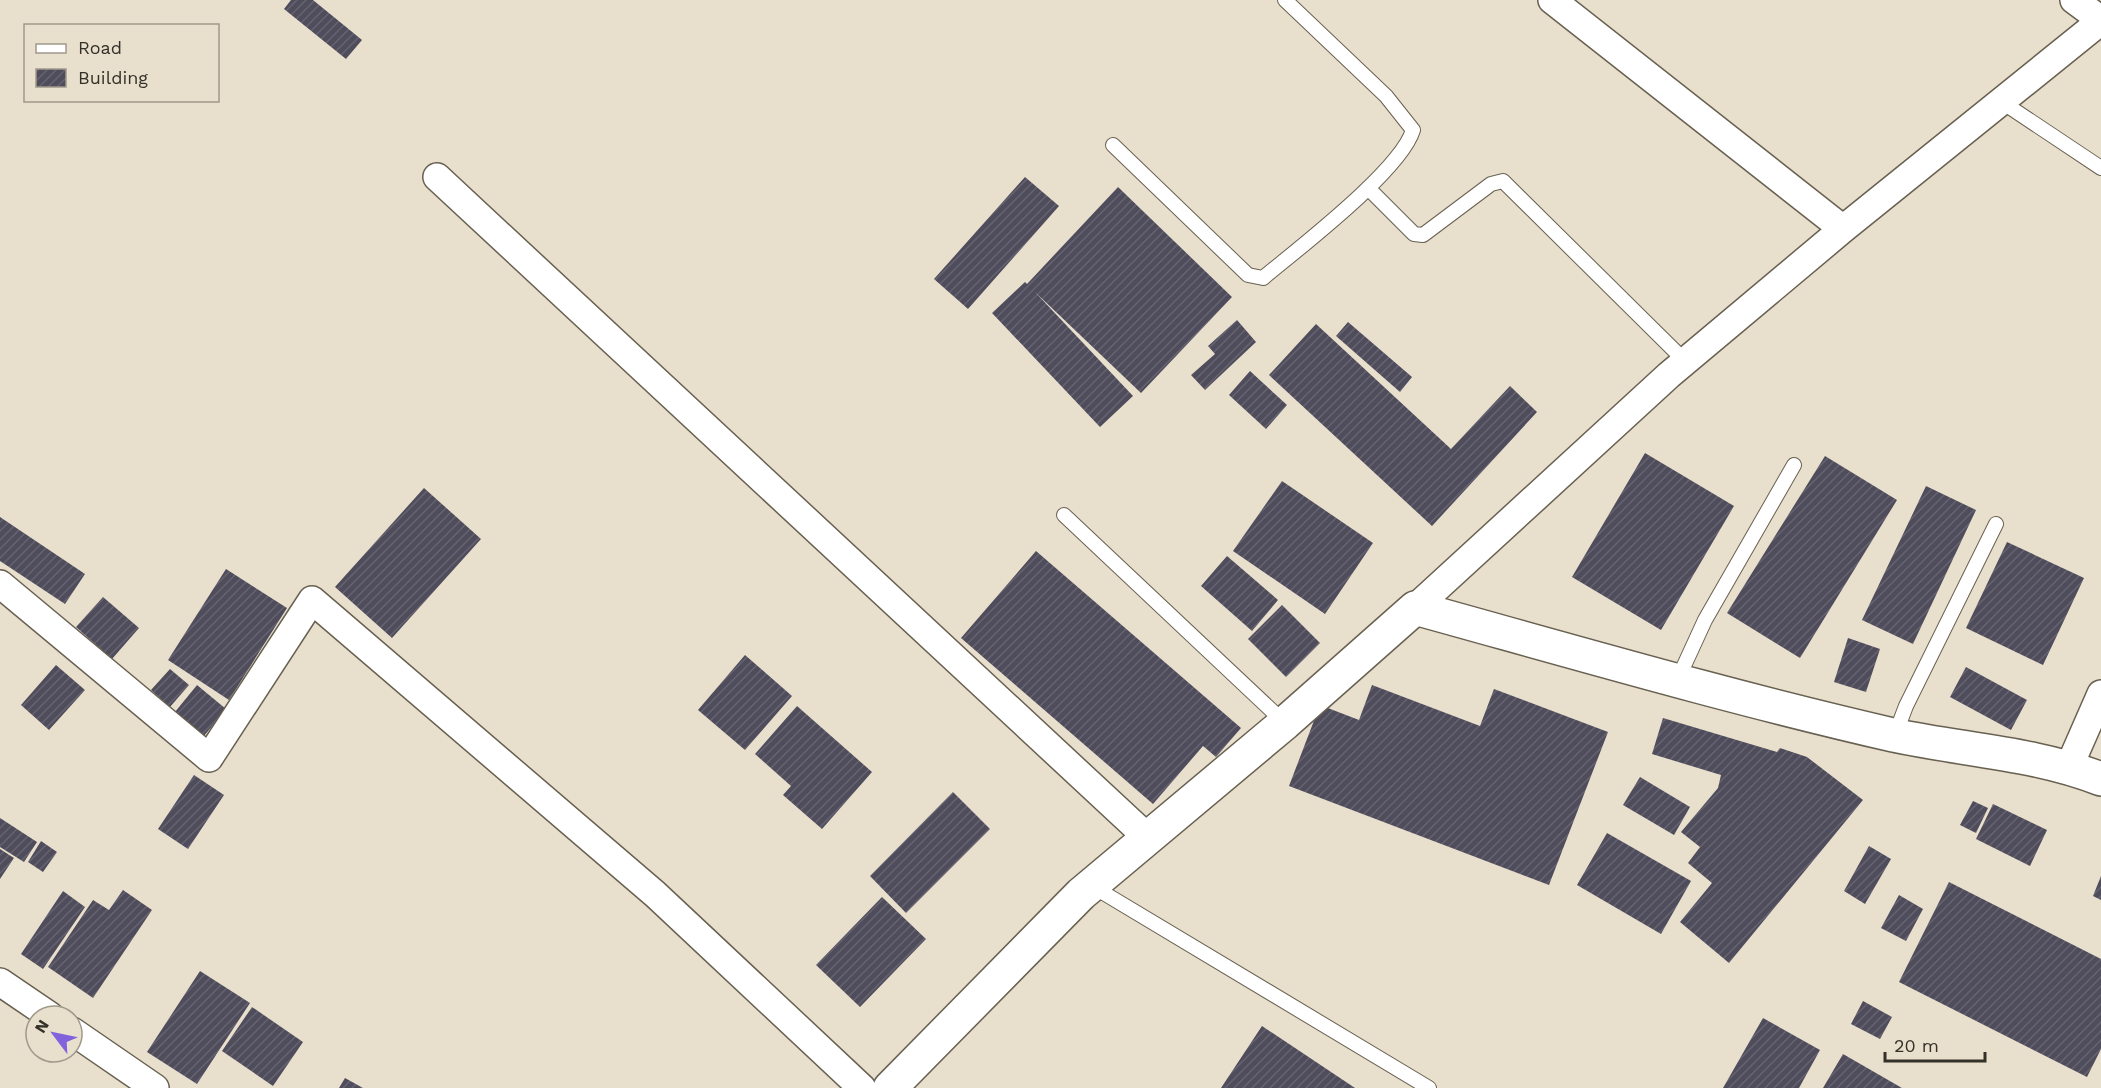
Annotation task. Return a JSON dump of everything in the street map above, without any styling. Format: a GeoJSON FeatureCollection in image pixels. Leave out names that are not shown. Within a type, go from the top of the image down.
{"type":"FeatureCollection","features":[{"type":"Feature","properties":{"kind":"street"},"geometry":{"type":"LineString","coordinates":[[1552,0],[1843,230]]}},
{"type":"Feature","properties":{"kind":"street"},"geometry":{"type":"LineString","coordinates":[[890,1088],[1092,886],[1285,723],[1415,608],[1685,361],[2101,21],[2074,0]]}},
{"type":"Feature","properties":{"kind":"street"},"geometry":{"type":"LineString","coordinates":[[437,177],[1148,838]]}},
{"type":"Feature","properties":{"kind":"street"},"geometry":{"type":"LineString","coordinates":[[0,584],[209,758],[312,600],[654,894],[862,1088]]}},
{"type":"Feature","properties":{"kind":"street"},"geometry":{"type":"LineString","coordinates":[[1415,608],[1677,681],[1895,735],[2069,766],[2101,779]]}},
{"type":"Feature","properties":{"kind":"street"},"geometry":{"type":"LineString","coordinates":[[2069,766],[2101,694]]}},
{"type":"Feature","properties":{"kind":"street"},"geometry":{"type":"LineString","coordinates":[[0,982],[32,1004]]}},
{"type":"Feature","properties":{"kind":"street"},"geometry":{"type":"LineString","coordinates":[[84,1039],[155,1088]]}},
{"type":"Feature","properties":{"kind":"lane"},"geometry":{"type":"LineString","coordinates":[[1113,145],[1248,275],[1263,278],[1368,188],[1409,142],[1413,130],[1386,96],[1285,0]]}},
{"type":"Feature","properties":{"kind":"lane"},"geometry":{"type":"LineString","coordinates":[[2002,102],[2101,168]]}},
{"type":"Feature","properties":{"kind":"lane"},"geometry":{"type":"LineString","coordinates":[[1368,188],[1414,234],[1424,235],[1491,184],[1503,182],[1685,361]]}},
{"type":"Feature","properties":{"kind":"lane"},"geometry":{"type":"LineString","coordinates":[[1677,681],[1705,620],[1794,465]]}},
{"type":"Feature","properties":{"kind":"lane"},"geometry":{"type":"LineString","coordinates":[[1064,515],[1285,723]]}},
{"type":"Feature","properties":{"kind":"lane"},"geometry":{"type":"LineString","coordinates":[[1895,735],[1906,706],[1996,524]]}},
{"type":"Feature","properties":{"kind":"lane"},"geometry":{"type":"LineString","coordinates":[[1092,886],[1430,1088]]}},
{"type":"Feature","properties":{"kind":"building"},"geometry":{"type":"Polygon","coordinates":[[[291,0],[313,0],[362,40],[346,59],[284,9],[291,0]]]}},
{"type":"Feature","properties":{"kind":"building"},"geometry":{"type":"Polygon","coordinates":[[[1025,177],[1059,206],[968,309],[934,279],[1025,177]]]}},
{"type":"Feature","properties":{"kind":"building"},"geometry":{"type":"Polygon","coordinates":[[[1118,187],[1232,297],[1141,393],[1035,292],[1133,396],[1100,427],[992,313],[1025,282],[1027,284],[1118,187]]]}},
{"type":"Feature","properties":{"kind":"building"},"geometry":{"type":"Polygon","coordinates":[[[1237,320],[1256,342],[1205,390],[1191,375],[1215,354],[1208,346],[1237,320]]]}},
{"type":"Feature","properties":{"kind":"building"},"geometry":{"type":"Polygon","coordinates":[[[1348,322],[1412,377],[1400,392],[1336,336],[1348,322]]]}},
{"type":"Feature","properties":{"kind":"building"},"geometry":{"type":"Polygon","coordinates":[[[1316,324],[1451,449],[1510,386],[1537,412],[1432,526],[1269,375],[1316,324]]]}},
{"type":"Feature","properties":{"kind":"building"},"geometry":{"type":"Polygon","coordinates":[[[1250,371],[1287,405],[1266,429],[1229,395],[1250,371]]]}},
{"type":"Feature","properties":{"kind":"building"},"geometry":{"type":"Polygon","coordinates":[[[1645,453],[1734,506],[1661,630],[1572,577],[1645,453]]]}},
{"type":"Feature","properties":{"kind":"building"},"geometry":{"type":"Polygon","coordinates":[[[1825,456],[1897,500],[1800,658],[1727,613],[1825,456]]]}},
{"type":"Feature","properties":{"kind":"building"},"geometry":{"type":"Polygon","coordinates":[[[1282,481],[1373,543],[1325,614],[1233,551],[1282,481]]]}},
{"type":"Feature","properties":{"kind":"building"},"geometry":{"type":"Polygon","coordinates":[[[1926,486],[1976,510],[1913,644],[1862,620],[1926,486]]]}},
{"type":"Feature","properties":{"kind":"building"},"geometry":{"type":"Polygon","coordinates":[[[424,488],[481,539],[392,638],[335,587],[424,488]]]}},
{"type":"Feature","properties":{"kind":"building"},"geometry":{"type":"Polygon","coordinates":[[[0,517],[85,574],[65,604],[0,561],[0,517]]]}},
{"type":"Feature","properties":{"kind":"building"},"geometry":{"type":"Polygon","coordinates":[[[2007,542],[2084,578],[2043,665],[1966,628],[2007,542]]]}},
{"type":"Feature","properties":{"kind":"building"},"geometry":{"type":"Polygon","coordinates":[[[1036,551],[1241,728],[1216,757],[1203,746],[1153,804],[961,638],[1036,551]]]}},
{"type":"Feature","properties":{"kind":"building"},"geometry":{"type":"Polygon","coordinates":[[[1227,556],[1278,600],[1252,631],[1201,586],[1227,556]]]}},
{"type":"Feature","properties":{"kind":"building"},"geometry":{"type":"Polygon","coordinates":[[[226,569],[287,608],[229,700],[168,660],[226,569]]]}},
{"type":"Feature","properties":{"kind":"building"},"geometry":{"type":"Polygon","coordinates":[[[103,597],[139,628],[112,659],[76,627],[103,597]]]}},
{"type":"Feature","properties":{"kind":"building"},"geometry":{"type":"Polygon","coordinates":[[[1282,605],[1320,643],[1286,677],[1248,639],[1282,605]]]}},
{"type":"Feature","properties":{"kind":"building"},"geometry":{"type":"Polygon","coordinates":[[[1848,638],[1880,649],[1866,692],[1834,682],[1848,638]]]}},
{"type":"Feature","properties":{"kind":"building"},"geometry":{"type":"Polygon","coordinates":[[[745,655],[792,696],[745,750],[698,710],[745,655]]]}},
{"type":"Feature","properties":{"kind":"building"},"geometry":{"type":"Polygon","coordinates":[[[56,665],[85,690],[49,730],[21,705],[56,665]]]}},
{"type":"Feature","properties":{"kind":"building"},"geometry":{"type":"Polygon","coordinates":[[[1966,667],[2027,700],[2011,730],[1950,697],[1966,667]]]}},
{"type":"Feature","properties":{"kind":"building"},"geometry":{"type":"Polygon","coordinates":[[[170,669],[189,685],[170,707],[151,690],[170,669]]]}},
{"type":"Feature","properties":{"kind":"building"},"geometry":{"type":"Polygon","coordinates":[[[197,685],[226,709],[204,736],[175,712],[197,685]]]}},
{"type":"Feature","properties":{"kind":"building"},"geometry":{"type":"Polygon","coordinates":[[[1372,685],[1480,726],[1494,689],[1608,732],[1549,885],[1289,786],[1320,705],[1359,720],[1372,685]]]}},
{"type":"Feature","properties":{"kind":"building"},"geometry":{"type":"Polygon","coordinates":[[[797,706],[872,772],[822,829],[783,795],[791,786],[755,754],[797,706]]]}},
{"type":"Feature","properties":{"kind":"building"},"geometry":{"type":"Polygon","coordinates":[[[1663,718],[1777,752],[1780,748],[1807,757],[1863,800],[1729,963],[1680,922],[1712,883],[1688,863],[1700,847],[1681,832],[1718,788],[1721,775],[1652,754],[1663,718]]]}},
{"type":"Feature","properties":{"kind":"building"},"geometry":{"type":"Polygon","coordinates":[[[194,775],[224,795],[188,849],[158,829],[194,775]]]}},
{"type":"Feature","properties":{"kind":"building"},"geometry":{"type":"Polygon","coordinates":[[[1640,777],[1690,807],[1674,835],[1623,805],[1640,777]]]}},
{"type":"Feature","properties":{"kind":"building"},"geometry":{"type":"Polygon","coordinates":[[[953,792],[990,829],[906,913],[870,876],[953,792]]]}},
{"type":"Feature","properties":{"kind":"building"},"geometry":{"type":"Polygon","coordinates":[[[1973,801],[1988,808],[1976,833],[1960,825],[1973,801]]]}},
{"type":"Feature","properties":{"kind":"building"},"geometry":{"type":"Polygon","coordinates":[[[1993,804],[2047,830],[2030,866],[1976,839],[1993,804]]]}},
{"type":"Feature","properties":{"kind":"building"},"geometry":{"type":"Polygon","coordinates":[[[0,818],[37,842],[24,862],[0,847],[0,818]]]}},
{"type":"Feature","properties":{"kind":"building"},"geometry":{"type":"Polygon","coordinates":[[[1607,833],[1691,881],[1661,934],[1577,885],[1607,833]]]}},
{"type":"Feature","properties":{"kind":"building"},"geometry":{"type":"Polygon","coordinates":[[[41,841],[57,852],[43,872],[28,862],[41,841]]]}},
{"type":"Feature","properties":{"kind":"building"},"geometry":{"type":"Polygon","coordinates":[[[1869,846],[1891,859],[1865,904],[1844,891],[1869,846]]]}},
{"type":"Feature","properties":{"kind":"building"},"geometry":{"type":"Polygon","coordinates":[[[0,849],[14,858],[0,879],[0,849]]]}},
{"type":"Feature","properties":{"kind":"building"},"geometry":{"type":"Polygon","coordinates":[[[2101,876],[2101,900],[2093,896],[2101,876]]]}},
{"type":"Feature","properties":{"kind":"building"},"geometry":{"type":"Polygon","coordinates":[[[1949,882],[2101,959],[2101,1049],[2087,1077],[1899,982],[1949,882]]]}},
{"type":"Feature","properties":{"kind":"building"},"geometry":{"type":"Polygon","coordinates":[[[123,890],[152,910],[93,998],[48,967],[93,900],[109,910],[123,890]]]}},
{"type":"Feature","properties":{"kind":"building"},"geometry":{"type":"Polygon","coordinates":[[[63,891],[85,907],[43,969],[21,954],[63,891]]]}},
{"type":"Feature","properties":{"kind":"building"},"geometry":{"type":"Polygon","coordinates":[[[1899,895],[1923,909],[1906,941],[1881,928],[1899,895]]]}},
{"type":"Feature","properties":{"kind":"building"},"geometry":{"type":"Polygon","coordinates":[[[882,897],[926,939],[860,1007],[816,965],[882,897]]]}},
{"type":"Feature","properties":{"kind":"building"},"geometry":{"type":"Polygon","coordinates":[[[200,971],[250,1003],[197,1084],[147,1052],[200,971]]]}},
{"type":"Feature","properties":{"kind":"building"},"geometry":{"type":"Polygon","coordinates":[[[1863,1001],[1892,1017],[1880,1039],[1851,1024],[1863,1001]]]}},
{"type":"Feature","properties":{"kind":"building"},"geometry":{"type":"Polygon","coordinates":[[[252,1007],[303,1042],[273,1086],[222,1051],[252,1007]]]}},
{"type":"Feature","properties":{"kind":"building"},"geometry":{"type":"Polygon","coordinates":[[[1763,1018],[1820,1050],[1799,1088],[1723,1088],[1763,1018]]]}},
{"type":"Feature","properties":{"kind":"building"},"geometry":{"type":"Polygon","coordinates":[[[1262,1026],[1355,1088],[1221,1088],[1262,1026]]]}},
{"type":"Feature","properties":{"kind":"building"},"geometry":{"type":"Polygon","coordinates":[[[1843,1054],[1902,1088],[1823,1088],[1843,1054]]]}},
{"type":"Feature","properties":{"kind":"building"},"geometry":{"type":"Polygon","coordinates":[[[345,1078],[363,1088],[339,1088],[345,1078]]]}}]}
